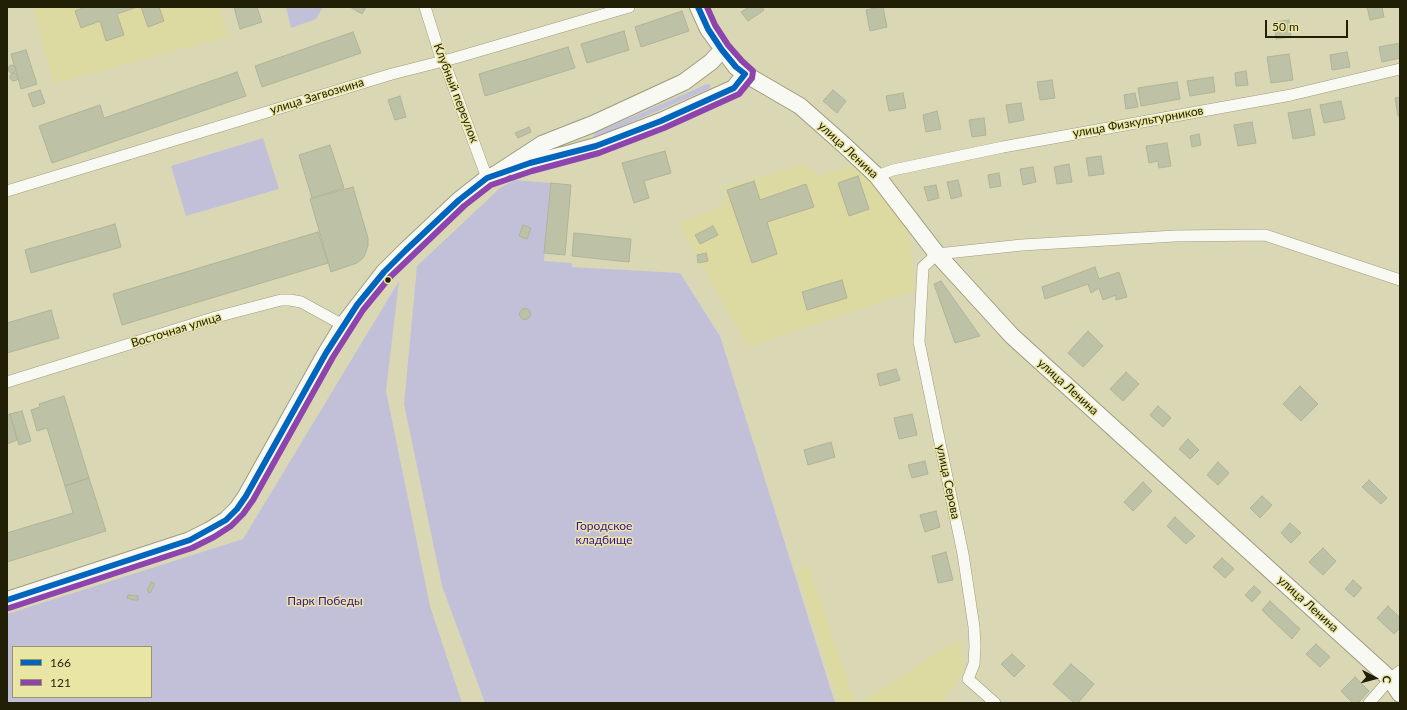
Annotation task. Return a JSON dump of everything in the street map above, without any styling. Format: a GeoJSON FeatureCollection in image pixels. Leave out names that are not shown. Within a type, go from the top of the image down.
{"type":"FeatureCollection","features":[{"type":"Feature","properties":{"kind":"main road"},"geometry":{"type":"LineString","coordinates":[[7,600],[190,540],[226,520],[237,509],[246,496],[326,352],[343,325],[388,268],[459,200],[492,176],[542,144],[593,124],[684,82],[710,62],[722,50],[708,29],[698,7]]}},
{"type":"Feature","properties":{"kind":"main road","name":"улица Ленина"},"geometry":{"type":"LineString","coordinates":[[722,50],[736,67],[745,74],[800,106],[843,144],[876,176],[937,254],[1012,336],[1395,675],[1400,694]]}},
{"type":"Feature","properties":{"kind":"main road"},"geometry":{"type":"LineString","coordinates":[[492,176],[530,163],[596,146],[661,121],[734,88],[745,74]]}},
{"type":"Feature","properties":{"kind":"main road"},"geometry":{"type":"LineString","coordinates":[[593,124],[586,134],[587,141],[596,146]]}},
{"type":"Feature","properties":{"kind":"street","name":"Клубный переулок"},"geometry":{"type":"LineString","coordinates":[[426,7],[443,61],[492,176]]}},
{"type":"Feature","properties":{"kind":"street","name":"улица Загвозкина"},"geometry":{"type":"LineString","coordinates":[[7,191],[271,109],[629,7]]}},
{"type":"Feature","properties":{"kind":"street","name":"улица Физкультурников"},"geometry":{"type":"LineString","coordinates":[[876,176],[893,170],[1003,147],[1291,95],[1400,69]]}},
{"type":"Feature","properties":{"kind":"street"},"geometry":{"type":"LineString","coordinates":[[937,254],[1022,245],[1167,236],[1265,234],[1400,280]]}},
{"type":"Feature","properties":{"kind":"street","name":"улица Серова"},"geometry":{"type":"LineString","coordinates":[[937,254],[923,267],[919,342],[963,554],[974,627],[974,664],[968,679],[995,703]]}},
{"type":"Feature","properties":{"kind":"street","name":"Восточная улица"},"geometry":{"type":"LineString","coordinates":[[7,382],[216,317],[281,300],[301,302],[343,325]]}},
{"type":"Feature","properties":{"kind":"street"},"geometry":{"type":"LineString","coordinates":[[1369,703],[1395,675]]}},
{"type":"Feature","properties":{"kind":"shaded area"},"geometry":{"type":"Polygon","coordinates":[[[33,7],[220,7],[228,36],[54,84],[33,7]]]}},
{"type":"Feature","properties":{"kind":"shaded area"},"geometry":{"type":"Polygon","coordinates":[[[805,164],[819,176],[856,164],[908,229],[916,290],[748,347],[679,224],[725,204],[723,187],[805,164]]]}},
{"type":"Feature","properties":{"kind":"shaded area"},"geometry":{"type":"Polygon","coordinates":[[[809,566],[855,703],[839,703],[798,571],[809,566]]]}},
{"type":"Feature","properties":{"kind":"shaded area"},"geometry":{"type":"Polygon","coordinates":[[[959,639],[964,671],[942,703],[860,703],[959,639]]]}},
{"type":"Feature","properties":{"kind":"green space"},"geometry":{"type":"Polygon","coordinates":[[[286,7],[323,7],[316,19],[291,28],[286,7]]]}},
{"type":"Feature","properties":{"kind":"green space"},"geometry":{"type":"Polygon","coordinates":[[[707,84],[711,85],[709,89],[597,137],[593,137],[595,133],[707,84]]]}},
{"type":"Feature","properties":{"kind":"green space"},"geometry":{"type":"Polygon","coordinates":[[[263,138],[279,189],[186,216],[171,166],[263,138]]]}},
{"type":"Feature","properties":{"kind":"green space","name":"Городское кладбище"},"geometry":{"type":"Polygon","coordinates":[[[515,180],[551,183],[544,261],[572,263],[572,267],[680,273],[720,336],[835,703],[485,703],[442,586],[404,404],[417,266],[500,188],[515,180]]]}},
{"type":"Feature","properties":{"kind":"green space","name":"Парк Победы"},"geometry":{"type":"Polygon","coordinates":[[[399,281],[386,391],[430,606],[462,703],[7,703],[7,614],[243,539],[399,281]]]}},
{"type":"Feature","properties":{"kind":"building"},"geometry":{"type":"Polygon","coordinates":[[[86,7],[137,7],[117,14],[124,35],[106,41],[100,21],[81,28],[75,11],[86,7]]]}},
{"type":"Feature","properties":{"kind":"building"},"geometry":{"type":"Polygon","coordinates":[[[141,7],[159,7],[164,21],[148,27],[141,7]]]}},
{"type":"Feature","properties":{"kind":"building"},"geometry":{"type":"Polygon","coordinates":[[[234,7],[257,7],[262,22],[240,29],[234,7]]]}},
{"type":"Feature","properties":{"kind":"building"},"geometry":{"type":"Polygon","coordinates":[[[350,7],[366,7],[362,14],[350,7]]]}},
{"type":"Feature","properties":{"kind":"building"},"geometry":{"type":"Polygon","coordinates":[[[749,7],[762,7],[764,10],[748,21],[741,12],[749,7]]]}},
{"type":"Feature","properties":{"kind":"building"},"geometry":{"type":"Polygon","coordinates":[[[883,7],[887,27],[870,31],[866,10],[883,7]]]}},
{"type":"Feature","properties":{"kind":"building"},"geometry":{"type":"Polygon","coordinates":[[[1367,7],[1382,7],[1384,17],[1370,20],[1367,7]]]}},
{"type":"Feature","properties":{"kind":"building"},"geometry":{"type":"Polygon","coordinates":[[[682,11],[689,31],[641,47],[635,27],[682,11]]]}},
{"type":"Feature","properties":{"kind":"building"},"geometry":{"type":"Polygon","coordinates":[[[1289,20],[1291,37],[1276,39],[1274,22],[1289,20]]]}},
{"type":"Feature","properties":{"kind":"building"},"geometry":{"type":"Polygon","coordinates":[[[624,31],[629,50],[587,63],[581,44],[624,31]]]}},
{"type":"Feature","properties":{"kind":"building"},"geometry":{"type":"Polygon","coordinates":[[[353,32],[361,53],[262,87],[255,66],[353,32]]]}},
{"type":"Feature","properties":{"kind":"building"},"geometry":{"type":"Polygon","coordinates":[[[1400,43],[1400,58],[1382,62],[1379,47],[1400,43]]]}},
{"type":"Feature","properties":{"kind":"building"},"geometry":{"type":"Polygon","coordinates":[[[568,47],[575,68],[485,96],[479,74],[568,47]]]}},
{"type":"Feature","properties":{"kind":"building"},"geometry":{"type":"Polygon","coordinates":[[[26,50],[37,84],[21,89],[11,54],[26,50]]]}},
{"type":"Feature","properties":{"kind":"building"},"geometry":{"type":"Polygon","coordinates":[[[1347,52],[1350,67],[1332,70],[1330,55],[1347,52]]]}},
{"type":"Feature","properties":{"kind":"building"},"geometry":{"type":"Polygon","coordinates":[[[1289,54],[1293,80],[1271,83],[1267,57],[1289,54]]]}},
{"type":"Feature","properties":{"kind":"building"},"geometry":{"type":"Polygon","coordinates":[[[12,65],[15,66],[15,72],[12,73],[9,72],[8,69],[9,66],[12,65]]]}},
{"type":"Feature","properties":{"kind":"building"},"geometry":{"type":"Polygon","coordinates":[[[1246,71],[1248,85],[1236,86],[1235,73],[1246,71]]]}},
{"type":"Feature","properties":{"kind":"building"},"geometry":{"type":"Polygon","coordinates":[[[237,72],[246,96],[52,163],[39,126],[100,105],[104,118],[237,72]]]}},
{"type":"Feature","properties":{"kind":"building"},"geometry":{"type":"Polygon","coordinates":[[[14,73],[17,74],[17,80],[14,81],[11,80],[10,77],[11,74],[14,73]]]}},
{"type":"Feature","properties":{"kind":"building"},"geometry":{"type":"Polygon","coordinates":[[[1213,77],[1215,92],[1190,96],[1187,81],[1213,77]]]}},
{"type":"Feature","properties":{"kind":"building"},"geometry":{"type":"Polygon","coordinates":[[[1052,80],[1055,98],[1040,100],[1037,82],[1052,80]]]}},
{"type":"Feature","properties":{"kind":"building"},"geometry":{"type":"Polygon","coordinates":[[[1177,82],[1180,99],[1141,106],[1138,88],[1177,82]]]}},
{"type":"Feature","properties":{"kind":"building"},"geometry":{"type":"Polygon","coordinates":[[[40,90],[45,103],[33,107],[28,94],[40,90]]]}},
{"type":"Feature","properties":{"kind":"building"},"geometry":{"type":"Polygon","coordinates":[[[833,90],[846,101],[837,113],[823,101],[833,90]]]}},
{"type":"Feature","properties":{"kind":"building"},"geometry":{"type":"Polygon","coordinates":[[[903,93],[906,108],[889,111],[886,96],[903,93]]]}},
{"type":"Feature","properties":{"kind":"building"},"geometry":{"type":"Polygon","coordinates":[[[1135,93],[1138,107],[1126,109],[1124,95],[1135,93]]]}},
{"type":"Feature","properties":{"kind":"building"},"geometry":{"type":"Polygon","coordinates":[[[400,96],[406,117],[395,120],[388,100],[400,96]]]}},
{"type":"Feature","properties":{"kind":"building"},"geometry":{"type":"Polygon","coordinates":[[[1400,97],[1400,116],[1398,116],[1395,98],[1400,97]]]}},
{"type":"Feature","properties":{"kind":"building"},"geometry":{"type":"Polygon","coordinates":[[[1341,101],[1345,119],[1324,123],[1320,105],[1341,101]]]}},
{"type":"Feature","properties":{"kind":"building"},"geometry":{"type":"Polygon","coordinates":[[[1021,103],[1024,120],[1009,123],[1006,105],[1021,103]]]}},
{"type":"Feature","properties":{"kind":"building"},"geometry":{"type":"Polygon","coordinates":[[[1310,109],[1315,135],[1293,139],[1288,113],[1310,109]]]}},
{"type":"Feature","properties":{"kind":"building"},"geometry":{"type":"Polygon","coordinates":[[[937,111],[941,129],[926,132],[923,115],[937,111]]]}},
{"type":"Feature","properties":{"kind":"building"},"geometry":{"type":"Polygon","coordinates":[[[984,118],[986,135],[972,137],[969,120],[984,118]]]}},
{"type":"Feature","properties":{"kind":"building"},"geometry":{"type":"Polygon","coordinates":[[[1252,122],[1256,143],[1238,146],[1234,125],[1252,122]]]}},
{"type":"Feature","properties":{"kind":"building"},"geometry":{"type":"Polygon","coordinates":[[[529,127],[531,132],[518,138],[515,133],[529,127]]]}},
{"type":"Feature","properties":{"kind":"building"},"geometry":{"type":"Polygon","coordinates":[[[1199,134],[1201,145],[1192,147],[1190,136],[1199,134]]]}},
{"type":"Feature","properties":{"kind":"building"},"geometry":{"type":"Polygon","coordinates":[[[1167,143],[1171,166],[1159,168],[1158,161],[1149,163],[1146,146],[1167,143]]]}},
{"type":"Feature","properties":{"kind":"building"},"geometry":{"type":"Polygon","coordinates":[[[330,145],[344,188],[312,198],[299,155],[330,145]]]}},
{"type":"Feature","properties":{"kind":"building"},"geometry":{"type":"Polygon","coordinates":[[[665,151],[671,173],[644,181],[649,198],[634,203],[622,163],[665,151]]]}},
{"type":"Feature","properties":{"kind":"building"},"geometry":{"type":"Polygon","coordinates":[[[1101,156],[1104,174],[1089,176],[1086,158],[1101,156]]]}},
{"type":"Feature","properties":{"kind":"building"},"geometry":{"type":"Polygon","coordinates":[[[1069,164],[1072,182],[1057,184],[1054,167],[1069,164]]]}},
{"type":"Feature","properties":{"kind":"building"},"geometry":{"type":"Polygon","coordinates":[[[1033,167],[1036,182],[1023,185],[1020,169],[1033,167]]]}},
{"type":"Feature","properties":{"kind":"building"},"geometry":{"type":"Polygon","coordinates":[[[999,173],[1001,186],[990,188],[988,175],[999,173]]]}},
{"type":"Feature","properties":{"kind":"building"},"geometry":{"type":"Polygon","coordinates":[[[858,176],[869,209],[849,216],[838,183],[858,176]]]}},
{"type":"Feature","properties":{"kind":"building"},"geometry":{"type":"Polygon","coordinates":[[[958,180],[962,196],[951,199],[947,182],[958,180]]]}},
{"type":"Feature","properties":{"kind":"building"},"geometry":{"type":"Polygon","coordinates":[[[754,181],[760,200],[806,184],[814,207],[767,222],[777,254],[752,263],[727,190],[754,181]]]}},
{"type":"Feature","properties":{"kind":"building"},"geometry":{"type":"Polygon","coordinates":[[[551,183],[571,185],[565,255],[544,253],[551,183]]]}},
{"type":"Feature","properties":{"kind":"building"},"geometry":{"type":"Polygon","coordinates":[[[936,185],[939,198],[928,201],[924,187],[936,185]]]}},
{"type":"Feature","properties":{"kind":"building"},"geometry":{"type":"Polygon","coordinates":[[[353,187],[368,238],[368,246],[364,257],[357,263],[331,272],[310,199],[353,187]]]}},
{"type":"Feature","properties":{"kind":"building"},"geometry":{"type":"Polygon","coordinates":[[[115,224],[121,247],[31,273],[25,250],[115,224]]]}},
{"type":"Feature","properties":{"kind":"building"},"geometry":{"type":"Polygon","coordinates":[[[523,225],[531,228],[527,239],[519,236],[523,225]]]}},
{"type":"Feature","properties":{"kind":"building"},"geometry":{"type":"Polygon","coordinates":[[[713,226],[718,235],[700,244],[695,235],[713,226]]]}},
{"type":"Feature","properties":{"kind":"building"},"geometry":{"type":"Polygon","coordinates":[[[318,232],[328,263],[122,325],[113,294],[318,232]]]}},
{"type":"Feature","properties":{"kind":"building"},"geometry":{"type":"Polygon","coordinates":[[[574,233],[631,239],[629,262],[572,256],[574,233]]]}},
{"type":"Feature","properties":{"kind":"building"},"geometry":{"type":"Polygon","coordinates":[[[706,253],[708,261],[698,263],[697,255],[706,253]]]}},
{"type":"Feature","properties":{"kind":"building"},"geometry":{"type":"Polygon","coordinates":[[[1095,267],[1099,279],[1119,272],[1127,297],[1116,300],[1116,295],[1103,300],[1099,288],[1091,293],[1088,284],[1045,299],[1042,287],[1095,267]]]}},
{"type":"Feature","properties":{"kind":"building"},"geometry":{"type":"Polygon","coordinates":[[[842,280],[847,298],[807,310],[802,292],[842,280]]]}},
{"type":"Feature","properties":{"kind":"building"},"geometry":{"type":"Polygon","coordinates":[[[941,281],[980,336],[955,343],[934,284],[941,281]]]}},
{"type":"Feature","properties":{"kind":"building"},"geometry":{"type":"Polygon","coordinates":[[[525,308],[529,310],[531,314],[529,318],[525,320],[521,318],[519,314],[521,310],[525,308]]]}},
{"type":"Feature","properties":{"kind":"building"},"geometry":{"type":"Polygon","coordinates":[[[51,310],[59,338],[7,353],[7,323],[51,310]]]}},
{"type":"Feature","properties":{"kind":"building"},"geometry":{"type":"Polygon","coordinates":[[[1088,331],[1103,346],[1083,367],[1068,353],[1088,331]]]}},
{"type":"Feature","properties":{"kind":"building"},"geometry":{"type":"Polygon","coordinates":[[[896,369],[900,380],[880,386],[877,374],[896,369]]]}},
{"type":"Feature","properties":{"kind":"building"},"geometry":{"type":"Polygon","coordinates":[[[1126,372],[1139,384],[1123,401],[1110,389],[1126,372]]]}},
{"type":"Feature","properties":{"kind":"building"},"geometry":{"type":"Polygon","coordinates":[[[1300,386],[1318,404],[1301,421],[1283,404],[1300,386]]]}},
{"type":"Feature","properties":{"kind":"building"},"geometry":{"type":"Polygon","coordinates":[[[64,396],[89,478],[65,486],[47,428],[37,431],[31,410],[40,407],[39,404],[64,396]]]}},
{"type":"Feature","properties":{"kind":"building"},"geometry":{"type":"Polygon","coordinates":[[[1158,406],[1171,418],[1163,427],[1150,415],[1158,406]]]}},
{"type":"Feature","properties":{"kind":"building"},"geometry":{"type":"Polygon","coordinates":[[[22,411],[31,441],[19,445],[10,414],[22,411]]]}},
{"type":"Feature","properties":{"kind":"building"},"geometry":{"type":"Polygon","coordinates":[[[10,414],[17,440],[7,444],[7,415],[10,414]]]}},
{"type":"Feature","properties":{"kind":"building"},"geometry":{"type":"Polygon","coordinates":[[[912,414],[917,435],[899,439],[894,418],[912,414]]]}},
{"type":"Feature","properties":{"kind":"building"},"geometry":{"type":"Polygon","coordinates":[[[1188,439],[1199,450],[1190,459],[1179,449],[1188,439]]]}},
{"type":"Feature","properties":{"kind":"building"},"geometry":{"type":"Polygon","coordinates":[[[831,442],[835,457],[808,465],[804,450],[831,442]]]}},
{"type":"Feature","properties":{"kind":"building"},"geometry":{"type":"Polygon","coordinates":[[[925,461],[928,474],[912,478],[908,465],[925,461]]]}},
{"type":"Feature","properties":{"kind":"building"},"geometry":{"type":"Polygon","coordinates":[[[1218,462],[1229,473],[1218,485],[1207,475],[1218,462]]]}},
{"type":"Feature","properties":{"kind":"building"},"geometry":{"type":"Polygon","coordinates":[[[89,478],[106,531],[7,562],[7,533],[73,513],[65,486],[89,478]]]}},
{"type":"Feature","properties":{"kind":"building"},"geometry":{"type":"Polygon","coordinates":[[[1369,480],[1387,498],[1381,504],[1362,487],[1369,480]]]}},
{"type":"Feature","properties":{"kind":"building"},"geometry":{"type":"Polygon","coordinates":[[[1143,482],[1152,491],[1133,511],[1124,502],[1143,482]]]}},
{"type":"Feature","properties":{"kind":"building"},"geometry":{"type":"Polygon","coordinates":[[[1262,496],[1272,505],[1260,518],[1250,508],[1262,496]]]}},
{"type":"Feature","properties":{"kind":"building"},"geometry":{"type":"Polygon","coordinates":[[[936,511],[940,527],[925,532],[920,515],[936,511]]]}},
{"type":"Feature","properties":{"kind":"building"},"geometry":{"type":"Polygon","coordinates":[[[1175,517],[1195,536],[1186,544],[1167,526],[1175,517]]]}},
{"type":"Feature","properties":{"kind":"building"},"geometry":{"type":"Polygon","coordinates":[[[1290,523],[1301,533],[1291,543],[1281,533],[1290,523]]]}},
{"type":"Feature","properties":{"kind":"building"},"geometry":{"type":"Polygon","coordinates":[[[1323,548],[1336,561],[1323,575],[1309,562],[1323,548]]]}},
{"type":"Feature","properties":{"kind":"building"},"geometry":{"type":"Polygon","coordinates":[[[946,552],[953,580],[938,583],[932,556],[946,552]]]}},
{"type":"Feature","properties":{"kind":"building"},"geometry":{"type":"Polygon","coordinates":[[[1222,558],[1234,569],[1225,578],[1213,567],[1222,558]]]}},
{"type":"Feature","properties":{"kind":"building"},"geometry":{"type":"Polygon","coordinates":[[[1353,580],[1362,588],[1354,597],[1345,589],[1353,580]]]}},
{"type":"Feature","properties":{"kind":"building"},"geometry":{"type":"Polygon","coordinates":[[[151,582],[154,583],[154,586],[150,593],[147,591],[151,582]]]}},
{"type":"Feature","properties":{"kind":"building"},"geometry":{"type":"Polygon","coordinates":[[[1254,586],[1261,592],[1252,602],[1245,595],[1254,586]]]}},
{"type":"Feature","properties":{"kind":"building"},"geometry":{"type":"Polygon","coordinates":[[[128,595],[138,596],[138,600],[127,598],[128,595]]]}},
{"type":"Feature","properties":{"kind":"building"},"geometry":{"type":"Polygon","coordinates":[[[1270,601],[1300,629],[1292,639],[1262,610],[1270,601]]]}},
{"type":"Feature","properties":{"kind":"building"},"geometry":{"type":"Polygon","coordinates":[[[1388,606],[1400,618],[1400,628],[1394,634],[1377,618],[1388,606]]]}},
{"type":"Feature","properties":{"kind":"building"},"geometry":{"type":"Polygon","coordinates":[[[1316,644],[1330,657],[1320,667],[1306,654],[1316,644]]]}},
{"type":"Feature","properties":{"kind":"building"},"geometry":{"type":"Polygon","coordinates":[[[1012,654],[1025,666],[1014,677],[1001,664],[1012,654]]]}},
{"type":"Feature","properties":{"kind":"building"},"geometry":{"type":"Polygon","coordinates":[[[1071,664],[1094,684],[1078,703],[1074,703],[1053,684],[1071,664]]]}},
{"type":"Feature","properties":{"kind":"building"},"geometry":{"type":"Polygon","coordinates":[[[1355,677],[1369,691],[1358,703],[1353,703],[1341,691],[1355,677]]]}},
{"type":"Feature","properties":{"kind":"transit line","name":"166"},"geometry":{"type":"LineString","coordinates":[[7,600],[190,540],[226,520],[237,509],[246,496],[326,353],[357,305],[384,272],[406,250],[459,200],[487,178],[530,163],[596,146],[661,121],[734,88],[745,74],[736,67],[722,50],[708,29],[698,7]]}},
{"type":"Feature","properties":{"kind":"transit line","name":"121"},"geometry":{"type":"LineString","coordinates":[[9,608],[192,548],[214,537],[231,526],[243,514],[253,500],[333,357],[363,310],[390,277],[464,206],[491,185],[532,171],[599,153],[664,128],[739,94],[752,78],[753,71],[728,45],[715,25],[707,7]]}}]}
